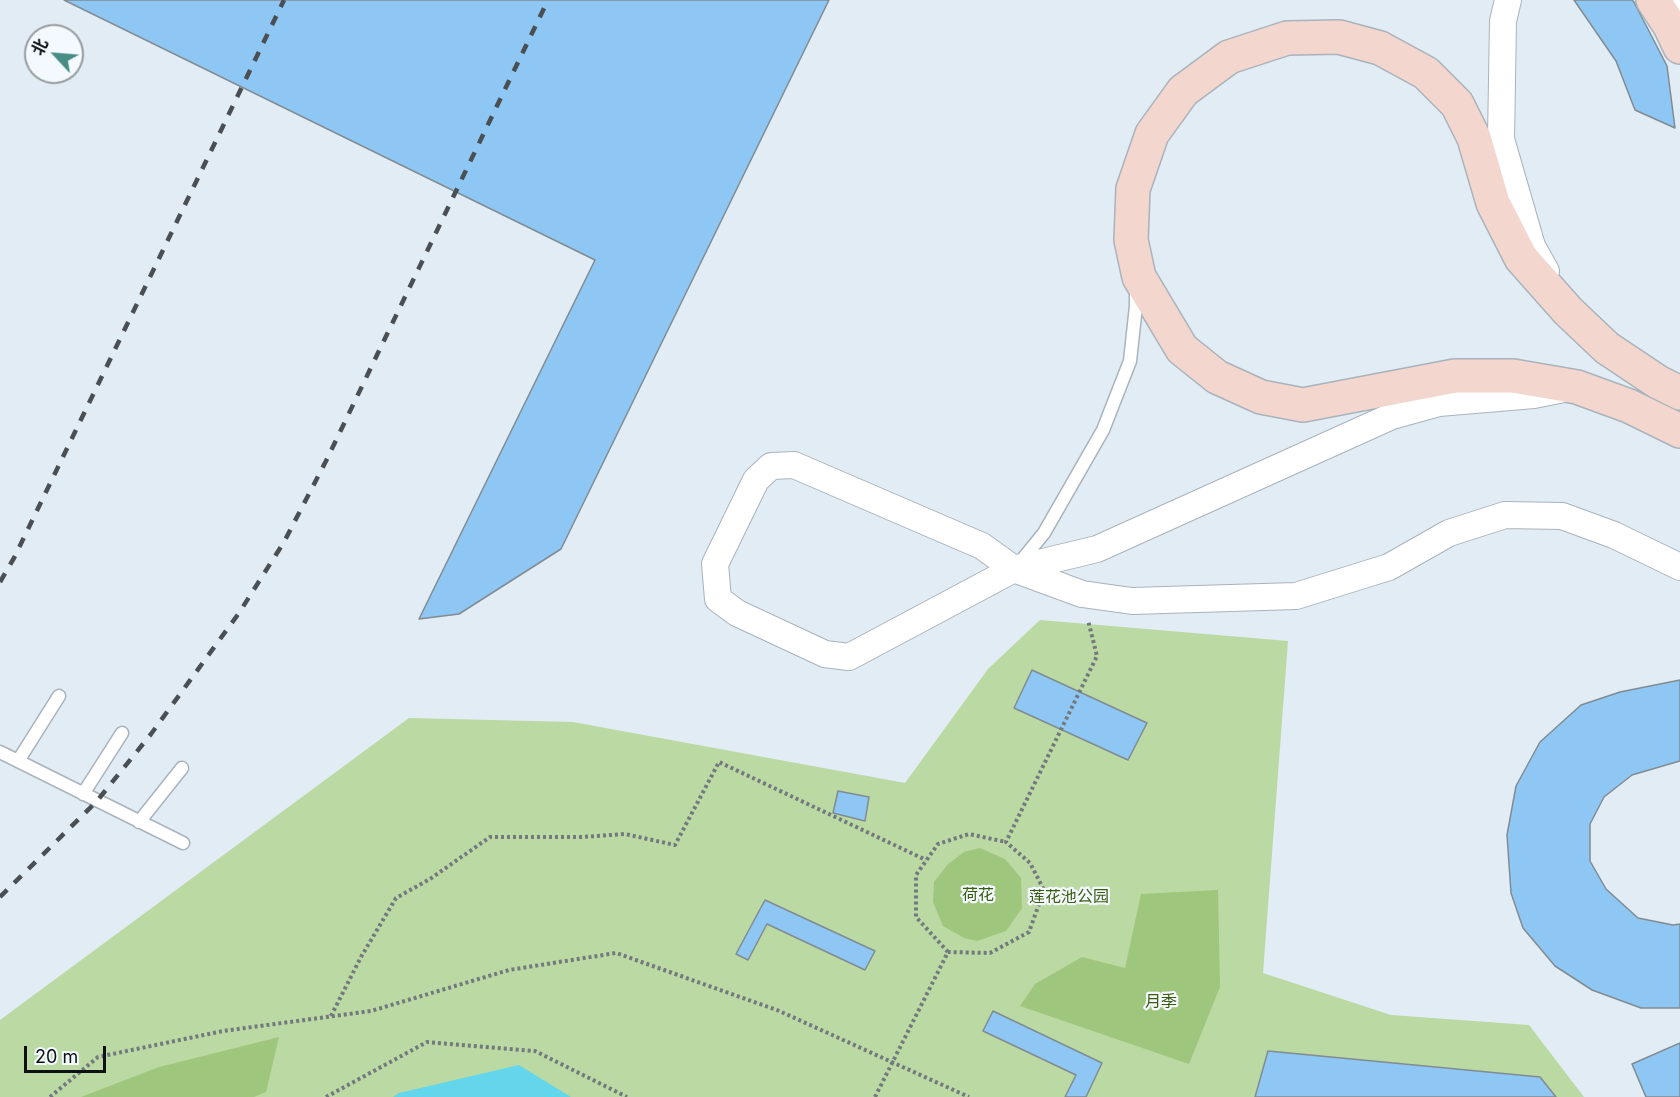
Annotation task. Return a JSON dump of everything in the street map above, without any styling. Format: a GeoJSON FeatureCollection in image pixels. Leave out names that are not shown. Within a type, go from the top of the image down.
{"type":"FeatureCollection","features":[{"type":"Feature","properties":{"kind":"main road"},"geometry":{"type":"LineString","coordinates":[[1653,0],[1680,47]]}},
{"type":"Feature","properties":{"kind":"main road"},"geometry":{"type":"LineString","coordinates":[[1680,393],[1658,382],[1607,348],[1568,311],[1521,258],[1493,203],[1474,138],[1457,104],[1426,73],[1380,48],[1339,37],[1287,38],[1228,57],[1184,91],[1152,134],[1133,189],[1131,240],[1139,277],[1182,350],[1217,377],[1261,397],[1303,405],[1455,376],[1513,376],[1576,387],[1629,406],[1680,431]]}},
{"type":"Feature","properties":{"kind":"street"},"geometry":{"type":"LineString","coordinates":[[1508,0],[1503,21],[1501,139],[1532,246],[1568,311]]}},
{"type":"Feature","properties":{"kind":"street"},"geometry":{"type":"LineString","coordinates":[[1576,387],[1534,395],[1439,403],[1392,416],[1097,549],[1014,569],[849,657],[825,654],[737,613],[718,599],[715,564],[756,480],[771,466],[794,465],[982,546],[1014,569],[1082,594],[1132,600],[1296,596],[1389,567],[1449,533],[1505,515],[1562,516],[1614,535],[1680,567]]}},
{"type":"Feature","properties":{"kind":"lane"},"geometry":{"type":"LineString","coordinates":[[1677,0],[1680,9]]}},
{"type":"Feature","properties":{"kind":"lane"},"geometry":{"type":"LineString","coordinates":[[1014,569],[1044,532],[1103,429],[1130,361],[1136,306],[1134,258]]}},
{"type":"Feature","properties":{"kind":"lane"},"geometry":{"type":"LineString","coordinates":[[18,761],[58,696]]}},
{"type":"Feature","properties":{"kind":"lane"},"geometry":{"type":"LineString","coordinates":[[83,794],[122,733]]}},
{"type":"Feature","properties":{"kind":"lane"},"geometry":{"type":"LineString","coordinates":[[0,752],[183,843]]}},
{"type":"Feature","properties":{"kind":"lane"},"geometry":{"type":"LineString","coordinates":[[139,822],[182,768]]}},
{"type":"Feature","properties":{"kind":"path"},"geometry":{"type":"LineString","coordinates":[[1005,842],[1061,729]]}},
{"type":"Feature","properties":{"kind":"path"},"geometry":{"type":"LineString","coordinates":[[331,1017],[361,957],[396,898],[430,879],[490,837],[582,837],[625,834],[675,845],[719,762],[926,860]]}},
{"type":"Feature","properties":{"kind":"path"},"geometry":{"type":"LineString","coordinates":[[969,834],[1005,842],[1030,863],[1044,890],[1029,932],[990,952],[948,952],[916,917],[916,875],[938,844],[969,834]]}},
{"type":"Feature","properties":{"kind":"path"},"geometry":{"type":"LineString","coordinates":[[875,1097],[948,952]]}},
{"type":"Feature","properties":{"kind":"path"},"geometry":{"type":"LineString","coordinates":[[50,1097],[98,1057],[223,1031],[371,1011],[509,970],[616,953],[777,1010],[969,1097]]}},
{"type":"Feature","properties":{"kind":"path"},"geometry":{"type":"LineString","coordinates":[[326,1097],[427,1042],[535,1051],[627,1097]]}},
{"type":"Feature","properties":{"kind":"green space","name":"莲花池公园"},"geometry":{"type":"Polygon","coordinates":[[[1040,620],[1288,641],[1263,973],[1391,1015],[1529,1025],[1584,1097],[0,1097],[0,1020],[409,718],[573,722],[905,783],[988,669],[1040,620]]]}},
{"type":"Feature","properties":{"kind":"green space","name":"荷花"},"geometry":{"type":"Polygon","coordinates":[[[980,848],[1005,859],[1021,878],[1022,908],[1006,931],[977,941],[964,938],[943,926],[933,902],[934,882],[948,864],[964,852],[980,848]]]}},
{"type":"Feature","properties":{"kind":"green space","name":"月季"},"geometry":{"type":"Polygon","coordinates":[[[1218,890],[1220,987],[1189,1064],[1020,1006],[1035,984],[1082,957],[1125,968],[1141,894],[1218,890]]]}},
{"type":"Feature","properties":{"kind":"green space"},"geometry":{"type":"Polygon","coordinates":[[[279,1037],[266,1092],[254,1097],[81,1097],[159,1067],[279,1037]]]}},
{"type":"Feature","properties":{"kind":"water"},"geometry":{"type":"Polygon","coordinates":[[[519,1065],[571,1097],[393,1097],[399,1093],[519,1065]]]}},
{"type":"Feature","properties":{"kind":"building"},"geometry":{"type":"Polygon","coordinates":[[[64,0],[829,0],[561,549],[459,614],[419,619],[595,260],[64,0]]]}},
{"type":"Feature","properties":{"kind":"building"},"geometry":{"type":"Polygon","coordinates":[[[1574,0],[1632,0],[1634,2],[1667,66],[1675,128],[1635,110],[1616,61],[1574,0]]]}},
{"type":"Feature","properties":{"kind":"building"},"geometry":{"type":"Polygon","coordinates":[[[1032,670],[1147,723],[1128,760],[1014,708],[1032,670]]]}},
{"type":"Feature","properties":{"kind":"building"},"geometry":{"type":"Polygon","coordinates":[[[1680,680],[1680,761],[1632,775],[1604,797],[1590,824],[1590,861],[1606,889],[1638,918],[1673,925],[1680,924],[1680,1008],[1641,1008],[1592,990],[1555,966],[1523,928],[1511,893],[1507,835],[1516,786],[1540,742],[1581,705],[1620,692],[1680,680]]]}},
{"type":"Feature","properties":{"kind":"building"},"geometry":{"type":"Polygon","coordinates":[[[838,791],[869,797],[865,821],[833,813],[838,791]]]}},
{"type":"Feature","properties":{"kind":"building"},"geometry":{"type":"Polygon","coordinates":[[[765,900],[875,951],[865,970],[767,924],[748,960],[736,954],[765,900]]]}},
{"type":"Feature","properties":{"kind":"building"},"geometry":{"type":"Polygon","coordinates":[[[993,1011],[1102,1063],[1086,1097],[1065,1097],[1076,1075],[983,1031],[993,1011]]]}},
{"type":"Feature","properties":{"kind":"building"},"geometry":{"type":"Polygon","coordinates":[[[1680,1043],[1680,1097],[1646,1097],[1632,1064],[1680,1043]]]}},
{"type":"Feature","properties":{"kind":"building"},"geometry":{"type":"Polygon","coordinates":[[[1268,1051],[1540,1077],[1556,1097],[1255,1097],[1268,1051]]]}},
{"type":"Feature","properties":{"kind":"railway"},"geometry":{"type":"LineString","coordinates":[[0,582],[14,558],[284,0]]}},
{"type":"Feature","properties":{"kind":"railway"},"geometry":{"type":"LineString","coordinates":[[0,897],[97,801],[151,734],[239,613],[284,542],[326,461],[548,0]]}}]}
